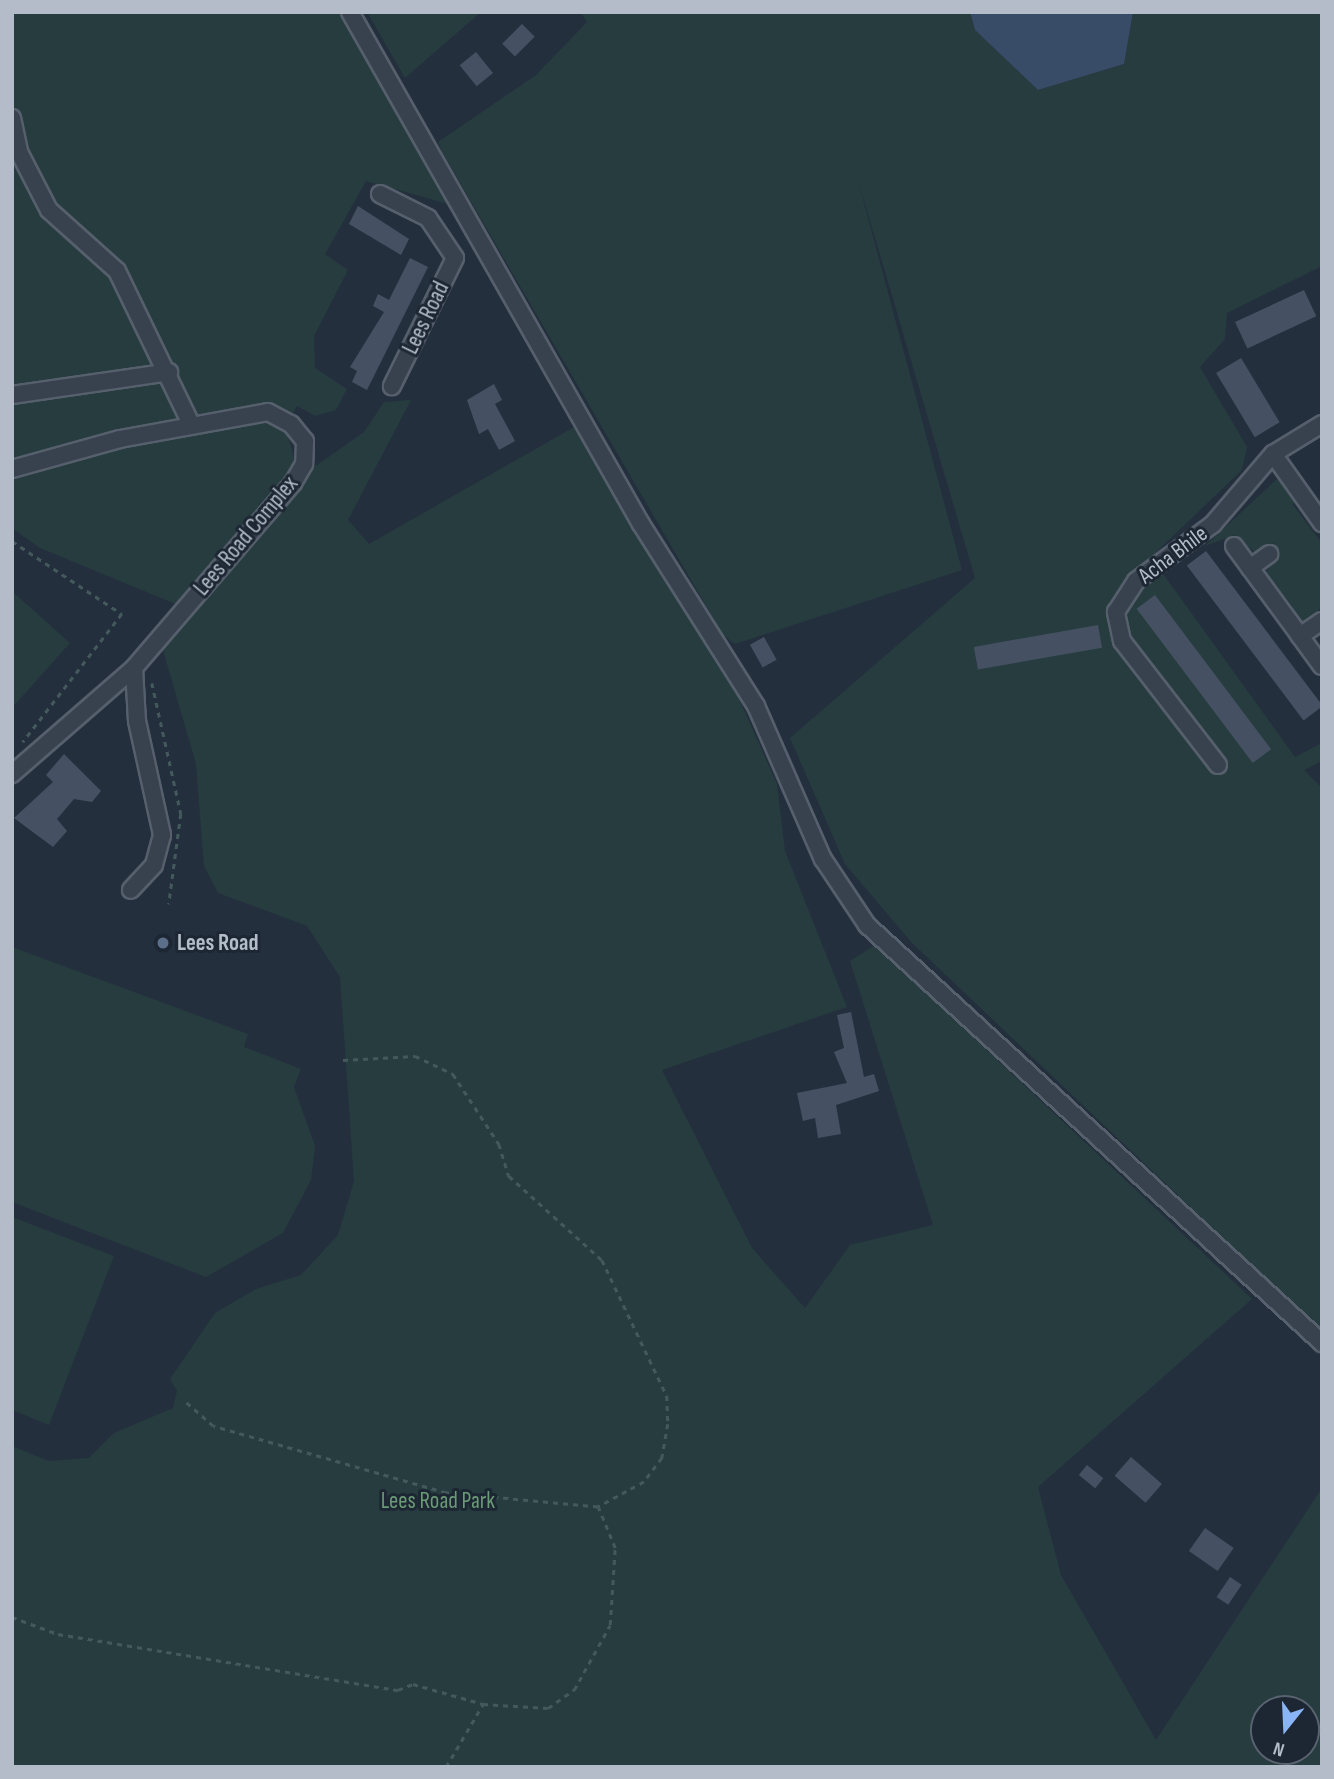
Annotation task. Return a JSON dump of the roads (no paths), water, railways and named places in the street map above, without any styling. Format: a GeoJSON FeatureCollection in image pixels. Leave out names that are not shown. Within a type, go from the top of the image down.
{"type":"FeatureCollection","features":[{"type":"Feature","properties":{"kind":"street"},"geometry":{"type":"LineString","coordinates":[[350,12],[641,524],[756,706],[818,848],[867,925],[1322,1343]]}},
{"type":"Feature","properties":{"kind":"street"},"geometry":{"type":"LineString","coordinates":[[12,118],[19,152],[49,210],[117,271],[169,372],[191,424]]}},
{"type":"Feature","properties":{"kind":"street","name":"Lees Road"},"geometry":{"type":"LineString","coordinates":[[380,194],[428,218],[455,258],[392,386]]}},
{"type":"Feature","properties":{"kind":"street","name":"Lees Road"},"geometry":{"type":"LineString","coordinates":[[450,251],[477,235]]}},
{"type":"Feature","properties":{"kind":"street"},"geometry":{"type":"LineString","coordinates":[[12,395],[169,372]]}},
{"type":"Feature","properties":{"kind":"street","name":"Lees Road Complex"},"geometry":{"type":"LineString","coordinates":[[12,469],[191,424],[268,412],[291,424],[305,441],[304,464],[136,665],[12,775]]}},
{"type":"Feature","properties":{"kind":"street","name":"Acha Bhile"},"geometry":{"type":"LineString","coordinates":[[1219,765],[1122,641],[1116,612],[1136,581],[1213,524],[1273,454],[1322,424]]}},
{"type":"Feature","properties":{"kind":"street"},"geometry":{"type":"LineString","coordinates":[[1273,454],[1322,523]]}},
{"type":"Feature","properties":{"kind":"street","name":"Acha Bhile"},"geometry":{"type":"LineString","coordinates":[[1234,546],[1322,666]]}},
{"type":"Feature","properties":{"kind":"street"},"geometry":{"type":"LineString","coordinates":[[1250,568],[1269,554]]}},
{"type":"Feature","properties":{"kind":"street"},"geometry":{"type":"LineString","coordinates":[[1300,636],[1322,621]]}},
{"type":"Feature","properties":{"kind":"street"},"geometry":{"type":"LineString","coordinates":[[131,890],[154,864],[162,835],[137,721],[136,665]]}},
{"type":"Feature","properties":{"kind":"water"},"geometry":{"type":"Polygon","coordinates":[[[970,12],[1133,12],[1124,64],[1038,90],[975,30],[970,12]]]}},
{"type":"Feature","properties":{"kind":"place","name":"Lees Road"},"geometry":{"type":"Point","coordinates":[163,943]}},
{"type":"Feature","properties":{"kind":"park label","name":"Lees Road Park"},"geometry":{"type":"Point","coordinates":[438,1501]}}]}
